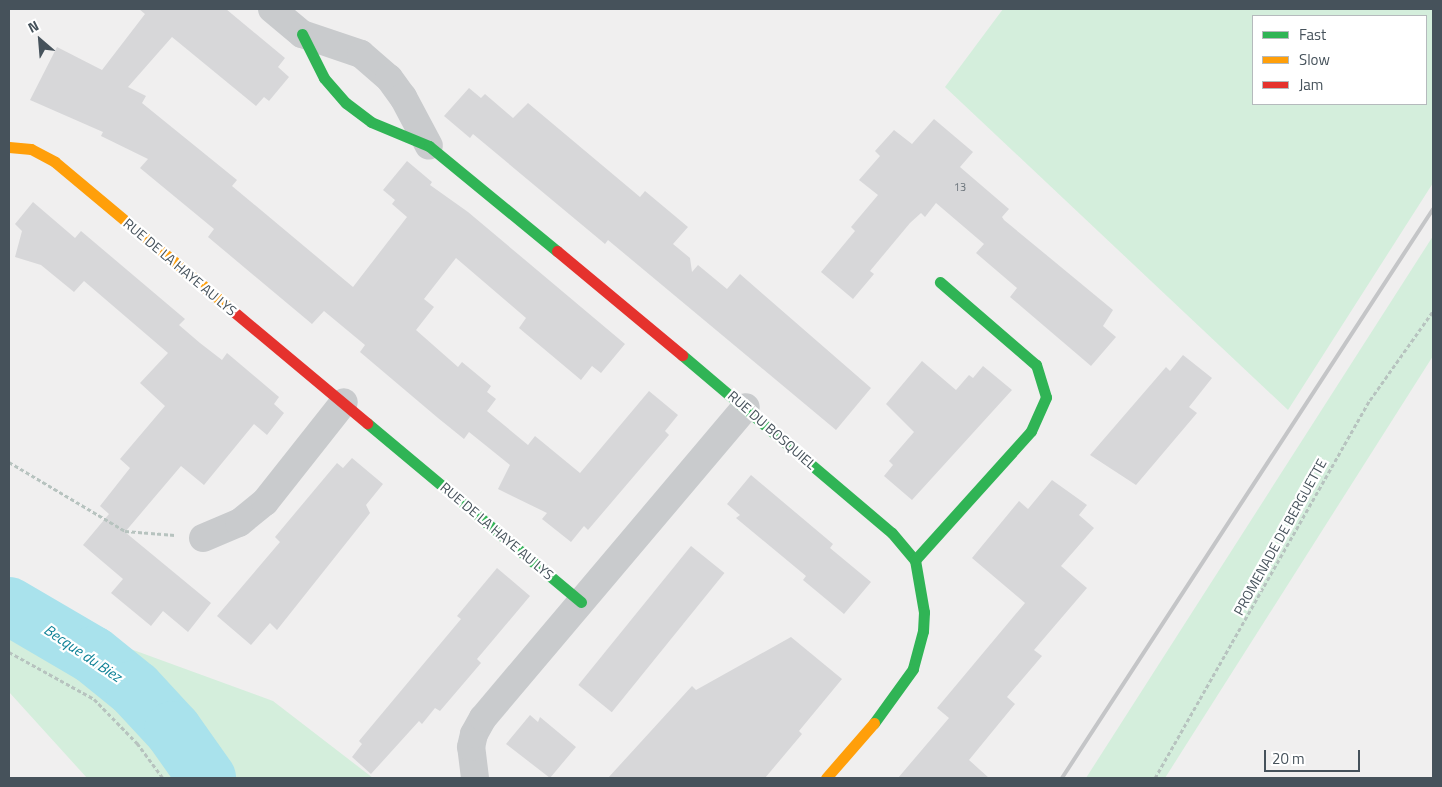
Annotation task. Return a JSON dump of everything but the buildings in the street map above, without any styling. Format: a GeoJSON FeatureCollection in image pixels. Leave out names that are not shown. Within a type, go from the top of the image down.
{"type":"FeatureCollection","features":[{"type":"Feature","properties":{"kind":"street","name":"RUE DU BOSQUIEL"},"geometry":{"type":"LineString","coordinates":[[272,9],[302,34],[361,54],[388,78],[403,97],[429,146]]}},
{"type":"Feature","properties":{"kind":"street","name":"RUE DU BOSQUIEL"},"geometry":{"type":"LineString","coordinates":[[302,34],[324,78],[346,103],[371,122],[429,146],[746,407],[892,533],[915,560],[920,577],[924,612],[923,631],[912,669],[892,702],[826,778]]}},
{"type":"Feature","properties":{"kind":"street","name":"RUE DE LA HAYE AU LYS"},"geometry":{"type":"LineString","coordinates":[[9,147],[31,149],[55,162],[581,602]]}},
{"type":"Feature","properties":{"kind":"street"},"geometry":{"type":"LineString","coordinates":[[915,560],[1031,431],[1046,397],[1042,376],[1036,366],[940,282]]}},
{"type":"Feature","properties":{"kind":"street"},"geometry":{"type":"LineString","coordinates":[[203,538],[239,523],[265,502],[344,402]]}},
{"type":"Feature","properties":{"kind":"street"},"geometry":{"type":"LineString","coordinates":[[475,778],[472,747],[474,734],[484,718],[746,407]]}},
{"type":"Feature","properties":{"kind":"path","name":"PROMENADE DE BERGUETTE"},"geometry":{"type":"LineString","coordinates":[[1154,778],[1370,400],[1433,311]]}},
{"type":"Feature","properties":{"kind":"path"},"geometry":{"type":"LineString","coordinates":[[9,462],[125,531],[203,538]]}},
{"type":"Feature","properties":{"kind":"path"},"geometry":{"type":"LineString","coordinates":[[9,652],[94,699],[137,743],[163,778]]}},
{"type":"Feature","properties":{"kind":"green space"},"geometry":{"type":"Polygon","coordinates":[[[1003,9],[1433,9],[1433,183],[1288,410],[945,87],[1003,9]]]}},
{"type":"Feature","properties":{"kind":"green space"},"geometry":{"type":"Polygon","coordinates":[[[1433,236],[1433,356],[1165,778],[1086,778],[1433,236]]]}},
{"type":"Feature","properties":{"kind":"green space"},"geometry":{"type":"Polygon","coordinates":[[[9,596],[106,640],[273,701],[373,778],[87,778],[9,692],[9,596]]]}},
{"type":"Feature","properties":{"kind":"waterway","name":"Becque du Biez"},"geometry":{"type":"LineString","coordinates":[[9,606],[93,655],[135,689],[173,730],[207,778]]}},
{"type":"Feature","properties":{"kind":"railway"},"geometry":{"type":"LineString","coordinates":[[1062,778],[1433,209]]}},
{"type":"Feature","properties":{"kind":"traffic: fast"},"geometry":{"type":"LineString","coordinates":[[302,34],[324,78],[346,103],[371,122],[429,146],[557,251]]}},
{"type":"Feature","properties":{"kind":"traffic: fast"},"geometry":{"type":"LineString","coordinates":[[915,560],[1031,431],[1046,397],[1036,365],[940,282]]}},
{"type":"Feature","properties":{"kind":"traffic: fast"},"geometry":{"type":"LineString","coordinates":[[682,355],[892,533],[915,560],[924,612],[923,631],[913,669],[874,723]]}},
{"type":"Feature","properties":{"kind":"traffic: fast"},"geometry":{"type":"LineString","coordinates":[[367,423],[581,602]]}},
{"type":"Feature","properties":{"kind":"traffic: slow"},"geometry":{"type":"LineString","coordinates":[[9,147],[31,149],[55,162],[233,311]]}},
{"type":"Feature","properties":{"kind":"traffic: slow"},"geometry":{"type":"LineString","coordinates":[[826,778],[874,723]]}},
{"type":"Feature","properties":{"kind":"traffic: jam"},"geometry":{"type":"LineString","coordinates":[[557,251],[682,355]]}},
{"type":"Feature","properties":{"kind":"traffic: jam"},"geometry":{"type":"LineString","coordinates":[[233,311],[367,423]]}}]}
